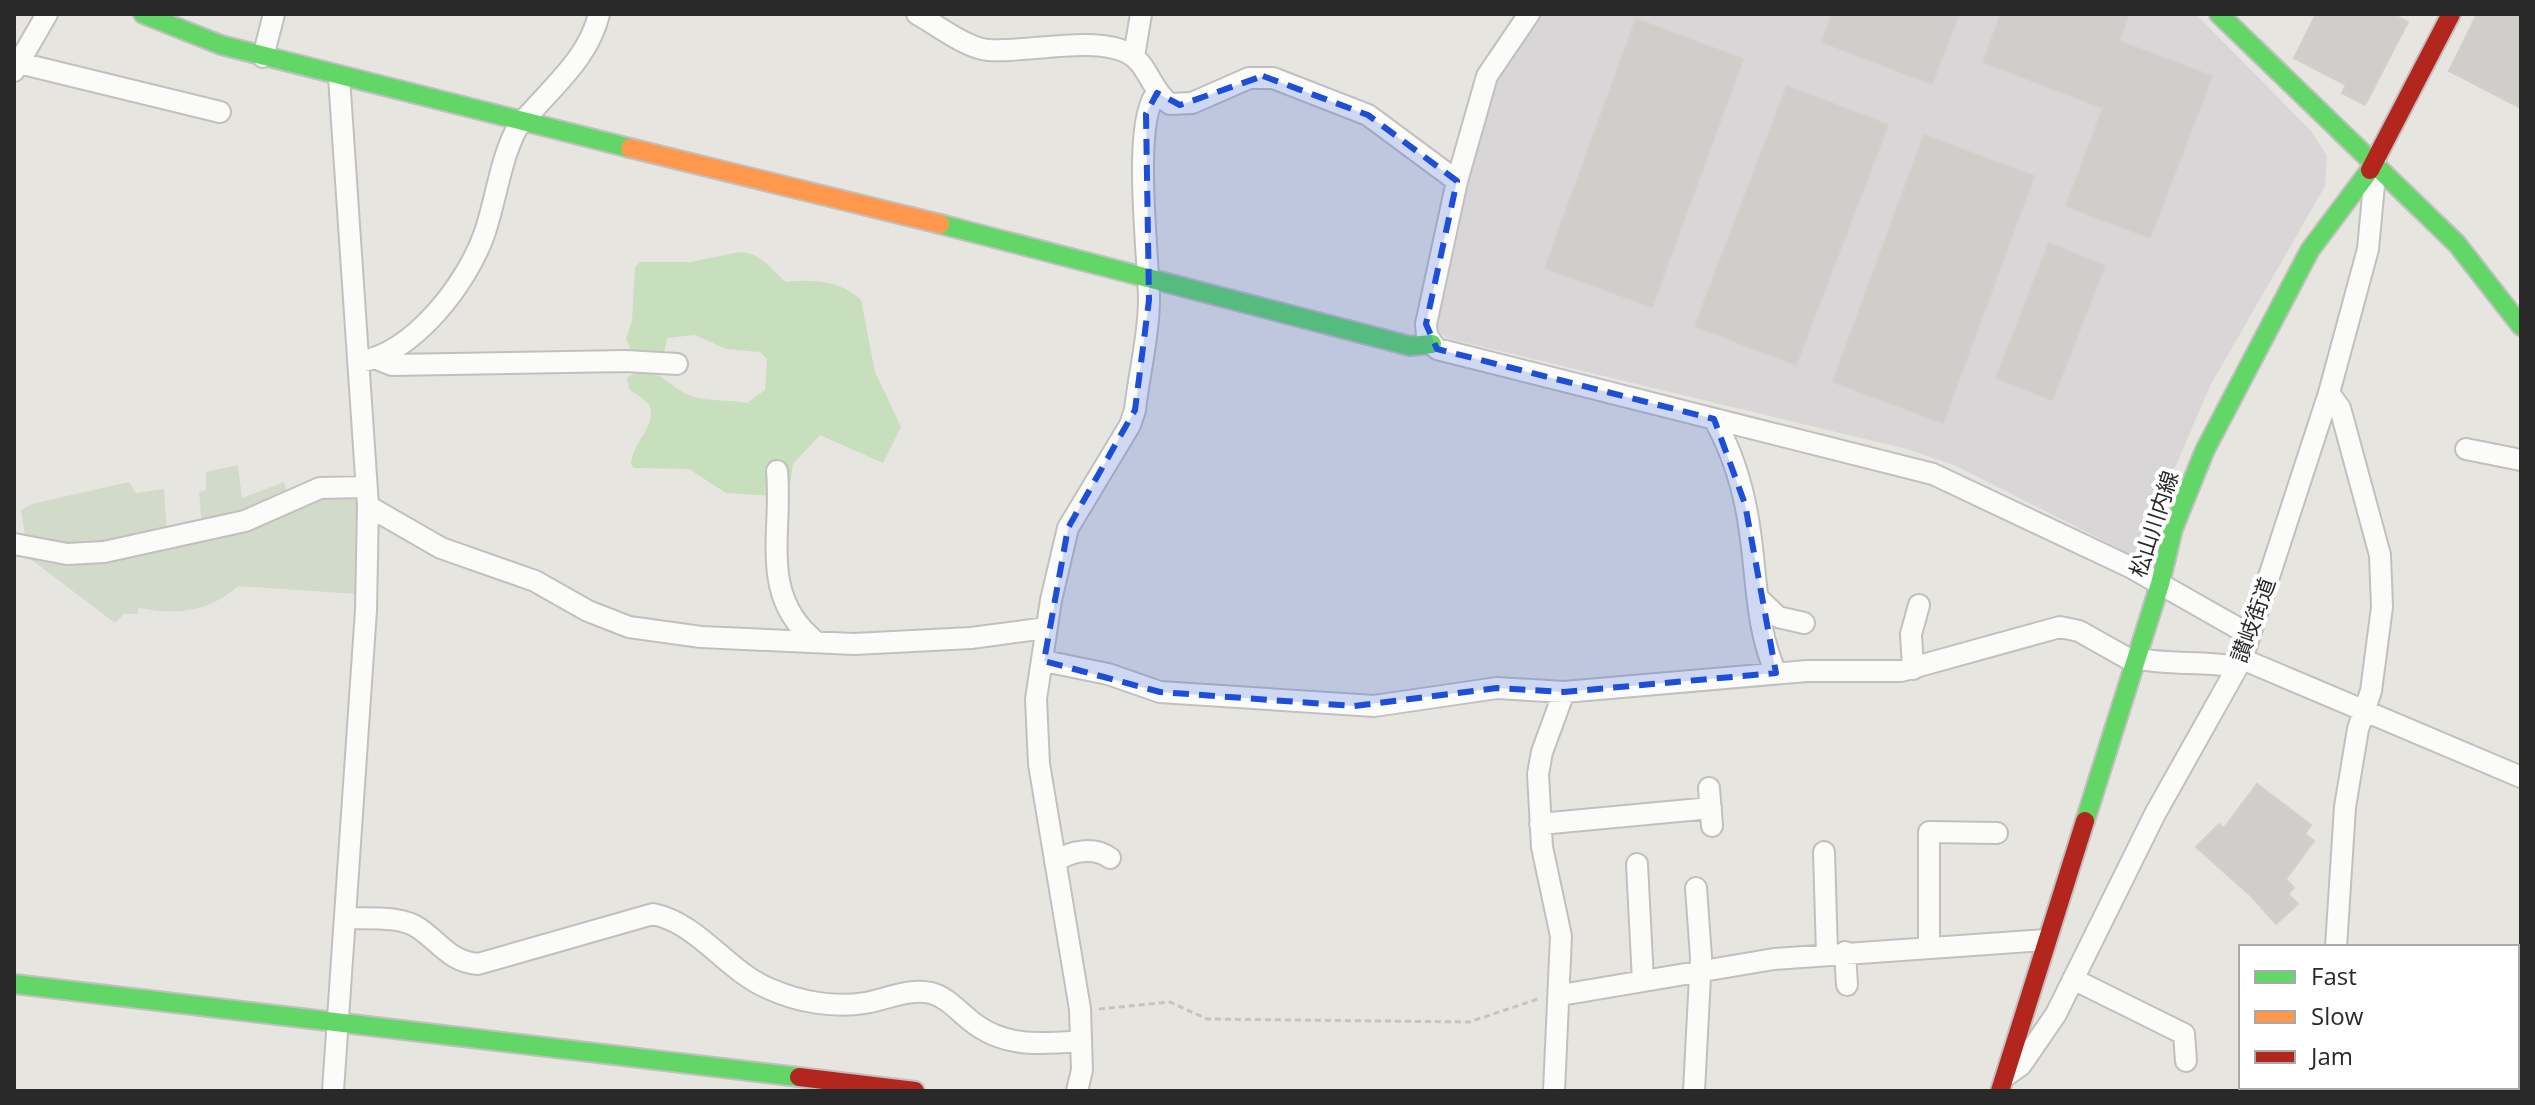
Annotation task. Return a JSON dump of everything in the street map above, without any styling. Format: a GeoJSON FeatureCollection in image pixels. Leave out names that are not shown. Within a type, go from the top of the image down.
{"type":"FeatureCollection","features":[{"type":"Feature","properties":{"kind":"street"},"geometry":{"type":"LineString","coordinates":[[47,14],[18,59],[220,112]]}},
{"type":"Feature","properties":{"kind":"street"},"geometry":{"type":"LineString","coordinates":[[263,57],[274,14]]}},
{"type":"Feature","properties":{"kind":"street"},"geometry":{"type":"LineString","coordinates":[[368,361],[423,326],[451,295],[484,234],[515,131],[587,47],[599,14]]}},
{"type":"Feature","properties":{"kind":"street"},"geometry":{"type":"LineString","coordinates":[[917,14],[986,50],[1111,47],[1134,56],[1157,93],[1170,104],[1180,105],[1249,78],[1273,78],[1368,115],[1457,181]]}},
{"type":"Feature","properties":{"kind":"street"},"geometry":{"type":"LineString","coordinates":[[1134,56],[1141,14]]}},
{"type":"Feature","properties":{"kind":"street"},"geometry":{"type":"LineString","coordinates":[[1529,14],[1487,76],[1457,181],[1426,324],[1432,344],[1442,353],[1933,474],[2160,584],[2250,635]]}},
{"type":"Feature","properties":{"kind":"street"},"geometry":{"type":"LineString","coordinates":[[2219,14],[2457,244],[2521,326]]}},
{"type":"Feature","properties":{"kind":"street","name":"松山川内線"},"geometry":{"type":"LineString","coordinates":[[2002,1085],[2045,940],[2160,584],[2173,529],[2205,450],[2243,372],[2310,250],[2376,163],[2451,14]]}},
{"type":"Feature","properties":{"kind":"street"},"geometry":{"type":"LineString","coordinates":[[148,15],[263,57],[339,77],[1410,346],[1432,344]]}},
{"type":"Feature","properties":{"kind":"street"},"geometry":{"type":"LineString","coordinates":[[333,1091],[366,610],[368,361],[339,77]]}},
{"type":"Feature","properties":{"kind":"street"},"geometry":{"type":"LineString","coordinates":[[1077,1091],[1082,1070],[1080,1009],[1036,744],[1036,699],[1044,661],[1046,628],[1068,528],[1130,425],[1135,410],[1148,320],[1143,209],[1146,114],[1157,93]]}},
{"type":"Feature","properties":{"kind":"street","name":"讃岐街道"},"geometry":{"type":"LineString","coordinates":[[2002,1085],[2038,1042],[2155,814],[2239,663],[2329,393],[2368,249],[2376,163]]}},
{"type":"Feature","properties":{"kind":"street"},"geometry":{"type":"LineString","coordinates":[[368,361],[392,365],[626,361],[677,364]]}},
{"type":"Feature","properties":{"kind":"street"},"geometry":{"type":"LineString","coordinates":[[2329,393],[2340,408],[2380,555],[2382,607],[2371,691],[2363,711],[2345,807],[2336,945]]}},
{"type":"Feature","properties":{"kind":"street"},"geometry":{"type":"LineString","coordinates":[[1714,419],[1724,436],[1745,504],[1758,598],[1777,671]]}},
{"type":"Feature","properties":{"kind":"street"},"geometry":{"type":"LineString","coordinates":[[2466,449],[2521,460]]}},
{"type":"Feature","properties":{"kind":"street"},"geometry":{"type":"LineString","coordinates":[[777,471],[780,499],[774,561],[793,618],[815,641]]}},
{"type":"Feature","properties":{"kind":"street"},"geometry":{"type":"LineString","coordinates":[[14,544],[84,555],[245,521],[320,488],[367,497],[441,548],[535,581],[611,622],[701,637],[815,641],[912,642],[1046,628]]}},
{"type":"Feature","properties":{"kind":"street"},"geometry":{"type":"LineString","coordinates":[[1758,598],[1778,617],[1804,623]]}},
{"type":"Feature","properties":{"kind":"street"},"geometry":{"type":"LineString","coordinates":[[1913,669],[1911,634],[1919,605]]}},
{"type":"Feature","properties":{"kind":"street"},"geometry":{"type":"LineString","coordinates":[[1044,661],[1108,674],[1160,692],[1354,706],[1497,688],[1564,692],[1777,671],[1913,669],[1966,650],[2060,627],[2079,631],[2134,660],[2161,664],[2200,660],[2239,663],[2521,777]]}},
{"type":"Feature","properties":{"kind":"street"},"geometry":{"type":"LineString","coordinates":[[1554,1091],[1561,995],[1559,918],[1540,824],[1540,763],[1564,692]]}},
{"type":"Feature","properties":{"kind":"street"},"geometry":{"type":"LineString","coordinates":[[1540,824],[1711,807]]}},
{"type":"Feature","properties":{"kind":"street"},"geometry":{"type":"LineString","coordinates":[[1929,946],[1929,832],[1997,833]]}},
{"type":"Feature","properties":{"kind":"street"},"geometry":{"type":"LineString","coordinates":[[1055,862],[1064,856],[1092,851],[1102,852],[1110,858]]}},
{"type":"Feature","properties":{"kind":"street"},"geometry":{"type":"LineString","coordinates":[[1824,852],[1836,953],[1847,985]]}},
{"type":"Feature","properties":{"kind":"street"},"geometry":{"type":"LineString","coordinates":[[1637,864],[1643,981]]}},
{"type":"Feature","properties":{"kind":"street"},"geometry":{"type":"LineString","coordinates":[[1694,1091],[1701,971],[1696,888]]}},
{"type":"Feature","properties":{"kind":"street"},"geometry":{"type":"LineString","coordinates":[[345,918],[404,922],[419,928],[451,956],[478,964],[653,914],[679,921],[742,973],[767,989],[793,997],[846,1004],[913,991],[933,993],[948,1001],[973,1023],[1007,1042],[1081,1041]]}},
{"type":"Feature","properties":{"kind":"street"},"geometry":{"type":"LineString","coordinates":[[1561,995],[1701,971],[1836,953],[2045,940]]}},
{"type":"Feature","properties":{"kind":"street"},"geometry":{"type":"LineString","coordinates":[[2073,979],[2184,1034],[2186,1061]]}},
{"type":"Feature","properties":{"kind":"street"},"geometry":{"type":"LineString","coordinates":[[14,984],[915,1091]]}},
{"type":"Feature","properties":{"kind":"path"},"geometry":{"type":"LineString","coordinates":[[1080,1009],[1118,1009],[1170,1002],[1207,1019],[1469,1022],[1524,1003],[1561,995]]}},
{"type":"Feature","properties":{"kind":"highlighted area"},"geometry":{"type":"Polygon","coordinates":[[[1263,76],[1368,115],[1457,181],[1426,324],[1437,349],[1714,419],[1745,504],[1776,673],[1564,692],[1497,688],[1354,706],[1160,692],[1044,661],[1068,528],[1135,410],[1149,300],[1146,114],[1157,93],[1180,105],[1263,76]]]}},
{"type":"Feature","properties":{"kind":"shaded area"},"geometry":{"type":"Polygon","coordinates":[[[1540,14],[2196,14],[2311,131],[2327,156],[2325,186],[2210,386],[2162,498],[2142,560],[1956,466],[1907,449],[1446,338],[1437,330],[1431,317],[1463,179],[1497,81],[1540,14]]]}},
{"type":"Feature","properties":{"kind":"green space"},"geometry":{"type":"Polygon","coordinates":[[[739,252],[759,258],[786,282],[836,285],[861,300],[875,372],[901,427],[883,463],[820,435],[793,464],[788,497],[726,493],[689,469],[634,468],[631,464],[651,412],[648,403],[629,389],[627,378],[645,371],[695,397],[747,403],[765,390],[767,359],[760,352],[726,349],[695,335],[667,338],[663,358],[633,355],[626,339],[632,321],[635,267],[640,262],[691,262],[739,252]]]}},
{"type":"Feature","properties":{"kind":"green space"},"geometry":{"type":"Polygon","coordinates":[[[238,465],[242,498],[284,482],[290,505],[303,497],[358,492],[357,594],[238,586],[203,607],[179,611],[139,608],[137,614],[124,614],[115,623],[20,551],[27,548],[21,510],[32,504],[129,482],[136,493],[164,489],[167,532],[202,527],[199,492],[206,490],[206,472],[238,465]]]}},
{"type":"Feature","properties":{"kind":"building"},"geometry":{"type":"Polygon","coordinates":[[[1832,14],[1959,14],[1932,84],[1822,42],[1832,14]]]}},
{"type":"Feature","properties":{"kind":"building"},"geometry":{"type":"Polygon","coordinates":[[[2001,14],[2129,14],[2119,41],[2212,76],[2150,238],[2066,206],[2103,108],[1983,62],[2001,14]]]}},
{"type":"Feature","properties":{"kind":"building"},"geometry":{"type":"Polygon","coordinates":[[[2316,14],[2392,14],[2408,22],[2365,105],[2342,93],[2346,85],[2294,58],[2316,14]]]}},
{"type":"Feature","properties":{"kind":"building"},"geometry":{"type":"Polygon","coordinates":[[[2477,14],[2521,14],[2521,108],[2449,71],[2477,14]]]}},
{"type":"Feature","properties":{"kind":"building"},"geometry":{"type":"Polygon","coordinates":[[[1636,19],[1743,59],[1652,307],[1545,268],[1636,19]]]}},
{"type":"Feature","properties":{"kind":"building"},"geometry":{"type":"Polygon","coordinates":[[[1787,86],[1888,125],[1796,365],[1695,326],[1787,86]]]}},
{"type":"Feature","properties":{"kind":"building"},"geometry":{"type":"Polygon","coordinates":[[[1924,135],[2034,176],[1943,423],[1833,382],[1924,135]]]}},
{"type":"Feature","properties":{"kind":"building"},"geometry":{"type":"Polygon","coordinates":[[[2049,243],[2105,266],[2052,400],[1996,378],[2049,243]]]}},
{"type":"Feature","properties":{"kind":"building"},"geometry":{"type":"Polygon","coordinates":[[[2257,784],[2311,825],[2305,834],[2314,841],[2286,879],[2294,888],[2288,894],[2298,904],[2276,924],[2251,896],[2196,847],[2219,824],[2224,828],[2257,784]]]}},
{"type":"Feature","properties":{"kind":"traffic: fast"},"geometry":{"type":"LineString","coordinates":[[143,14],[221,45],[630,148]]}},
{"type":"Feature","properties":{"kind":"traffic: fast"},"geometry":{"type":"LineString","coordinates":[[2219,14],[2457,244],[2521,326]]}},
{"type":"Feature","properties":{"kind":"traffic: fast"},"geometry":{"type":"LineString","coordinates":[[2085,821],[2160,584],[2173,529],[2205,450],[2310,250],[2370,170]]}},
{"type":"Feature","properties":{"kind":"traffic: fast"},"geometry":{"type":"LineString","coordinates":[[940,224],[1410,346],[1432,344]]}},
{"type":"Feature","properties":{"kind":"traffic: fast"},"geometry":{"type":"LineString","coordinates":[[14,984],[799,1077]]}},
{"type":"Feature","properties":{"kind":"traffic: slow"},"geometry":{"type":"LineString","coordinates":[[630,148],[940,224]]}},
{"type":"Feature","properties":{"kind":"traffic: jam"},"geometry":{"type":"LineString","coordinates":[[2370,170],[2451,14]]}},
{"type":"Feature","properties":{"kind":"traffic: jam"},"geometry":{"type":"LineString","coordinates":[[2000,1091],[2085,821]]}},
{"type":"Feature","properties":{"kind":"traffic: jam"},"geometry":{"type":"LineString","coordinates":[[799,1077],[915,1091]]}}]}
